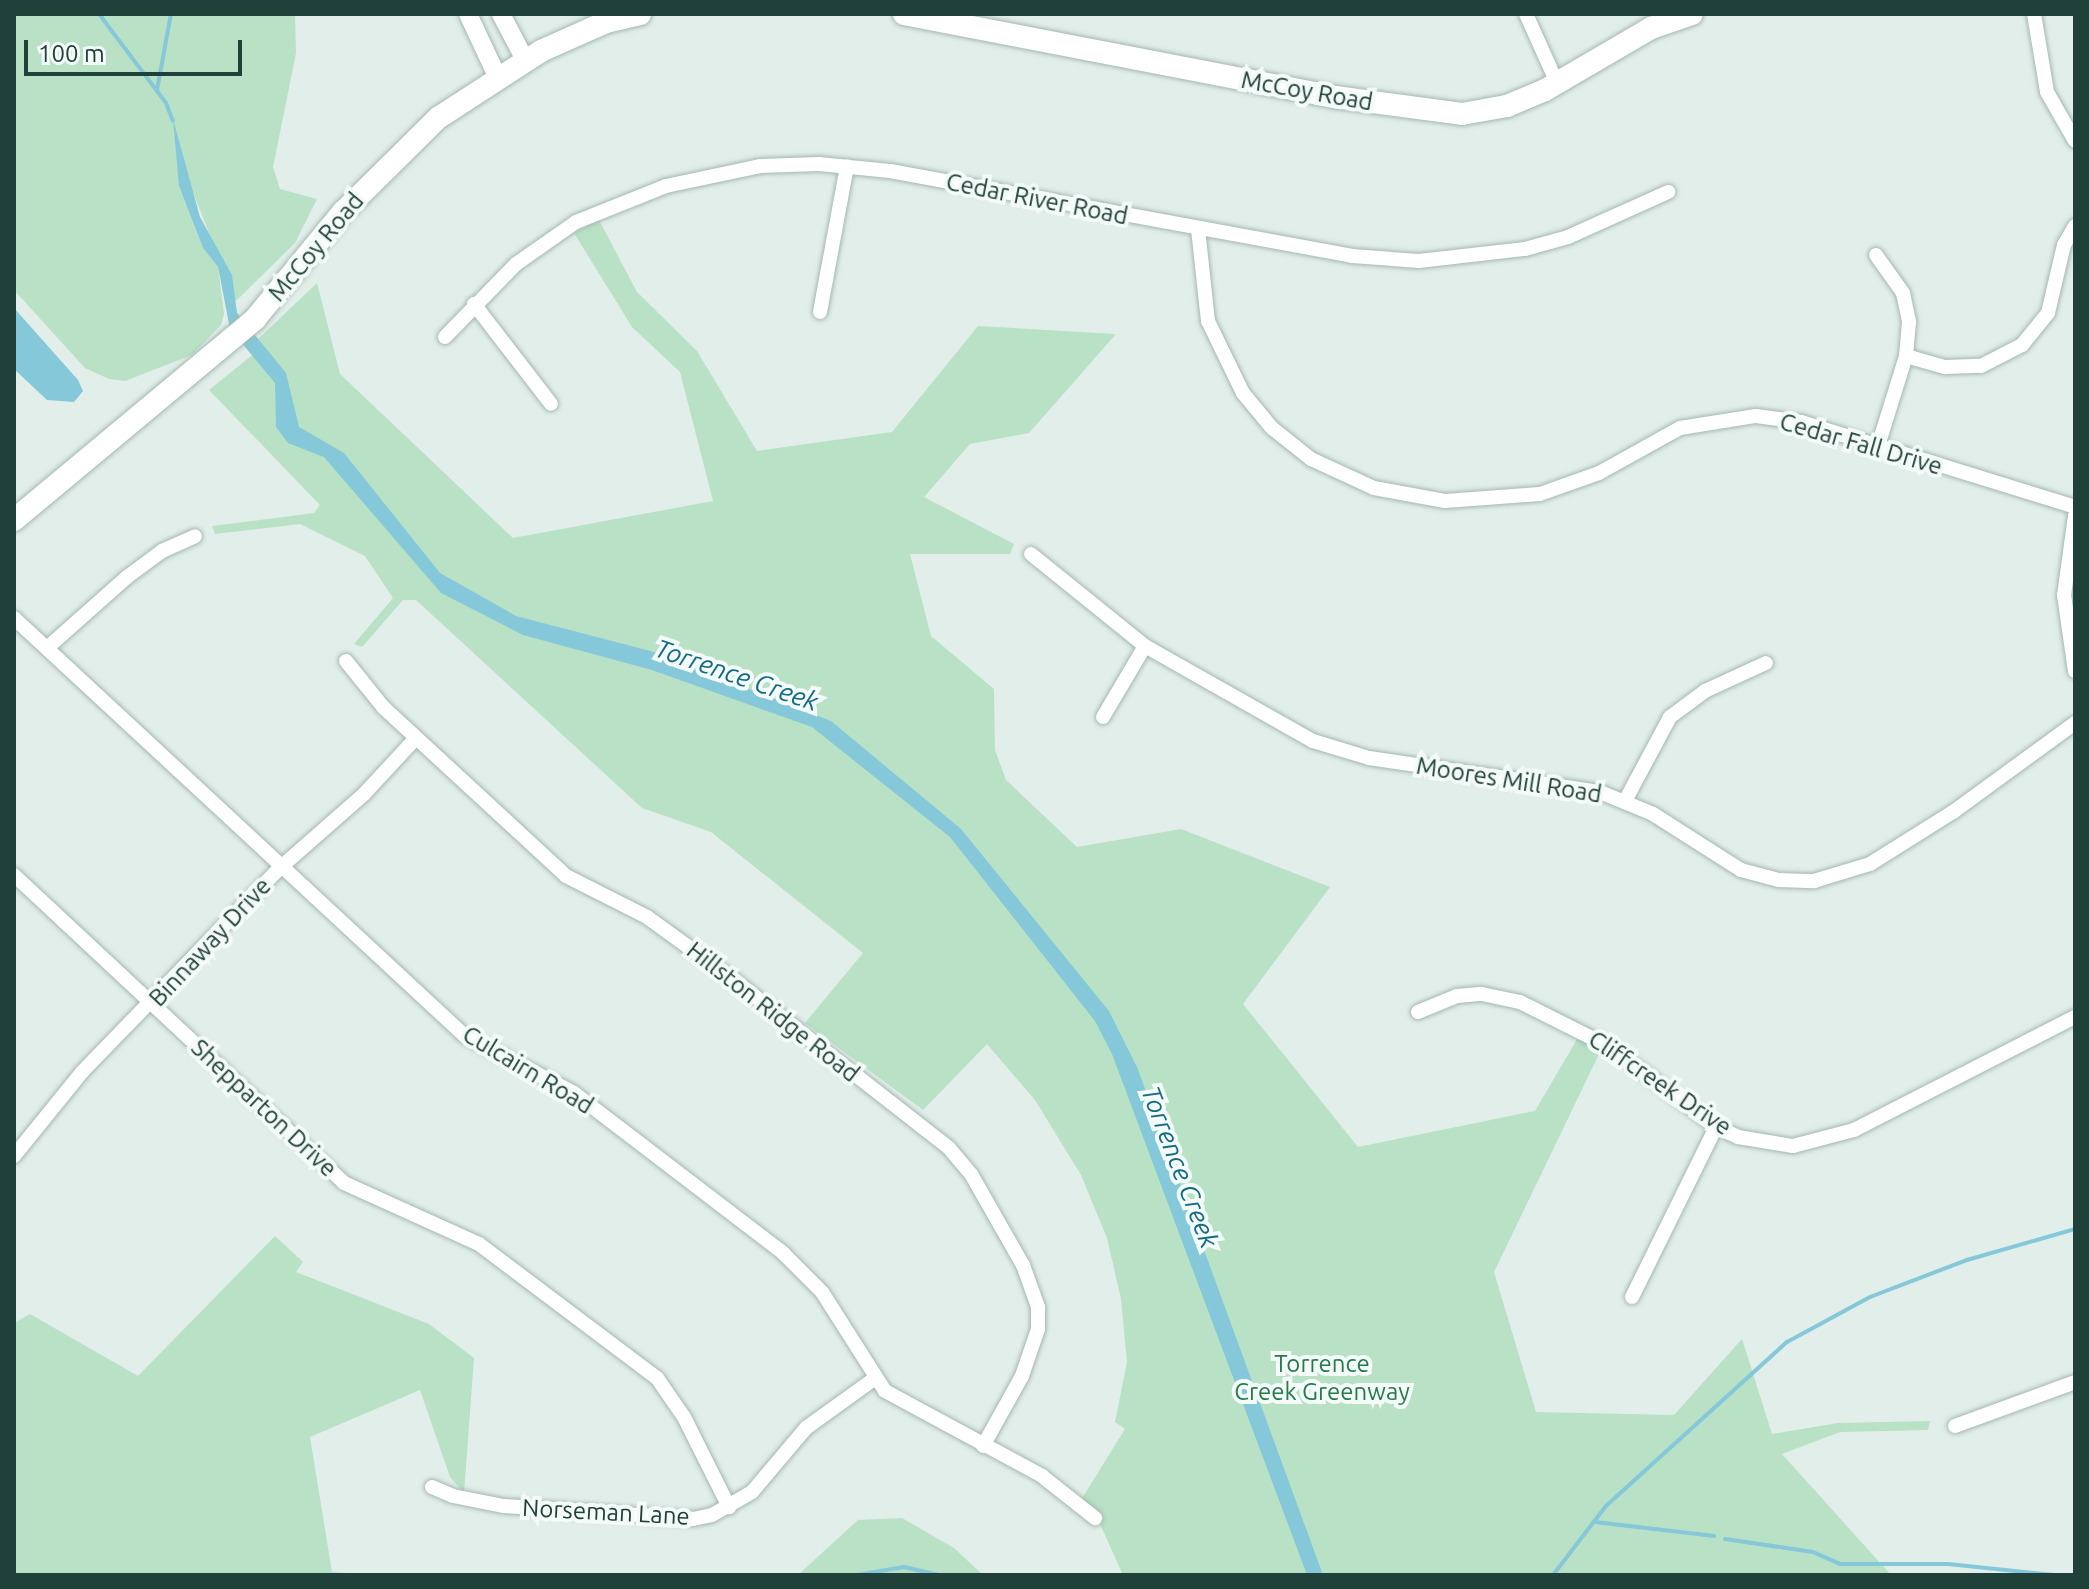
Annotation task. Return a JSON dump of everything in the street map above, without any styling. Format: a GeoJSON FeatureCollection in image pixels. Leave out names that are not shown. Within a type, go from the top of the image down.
{"type":"FeatureCollection","features":[{"type":"Feature","properties":{"kind":"main road","name":"McCoy Road"},"geometry":{"type":"LineString","coordinates":[[14,520],[255,319],[394,158],[497,76],[606,18],[640,14]]}},
{"type":"Feature","properties":{"kind":"main road","name":"McCoy Road"},"geometry":{"type":"LineString","coordinates":[[913,15],[1438,113],[1496,108],[1557,83],[1651,28],[1692,14]]}},
{"type":"Feature","properties":{"kind":"street"},"geometry":{"type":"LineString","coordinates":[[468,14],[497,76]]}},
{"type":"Feature","properties":{"kind":"street"},"geometry":{"type":"LineString","coordinates":[[501,14],[525,60]]}},
{"type":"Feature","properties":{"kind":"street"},"geometry":{"type":"LineString","coordinates":[[1526,14],[1557,83]]}},
{"type":"Feature","properties":{"kind":"street"},"geometry":{"type":"LineString","coordinates":[[2034,14],[2047,92],[2075,141]]}},
{"type":"Feature","properties":{"kind":"street"},"geometry":{"type":"LineString","coordinates":[[820,312],[847,166]]}},
{"type":"Feature","properties":{"kind":"street","name":"Cedar River Road"},"geometry":{"type":"LineString","coordinates":[[445,337],[474,304],[552,237],[623,200],[735,170],[847,166],[1375,259],[1454,260],[1568,237],[1668,192]]}},
{"type":"Feature","properties":{"kind":"street"},"geometry":{"type":"LineString","coordinates":[[1906,356],[1945,367],[1981,366],[2022,345],[2048,313],[2064,245],[2075,226]]}},
{"type":"Feature","properties":{"kind":"street","name":"Cedar Fall Drive"},"geometry":{"type":"LineString","coordinates":[[1198,229],[1208,321],[1243,393],[1272,428],[1311,459],[1374,488],[1445,501],[1540,494],[1599,473],[1680,428],[1733,417],[1779,418],[2075,507]]}},
{"type":"Feature","properties":{"kind":"street"},"geometry":{"type":"LineString","coordinates":[[1876,255],[1908,309],[1906,356],[1878,446]]}},
{"type":"Feature","properties":{"kind":"street"},"geometry":{"type":"LineString","coordinates":[[474,304],[551,404]]}},
{"type":"Feature","properties":{"kind":"street"},"geometry":{"type":"LineString","coordinates":[[2075,516],[2064,595],[2075,671]]}},
{"type":"Feature","properties":{"kind":"street"},"geometry":{"type":"LineString","coordinates":[[47,648],[139,568],[195,536]]}},
{"type":"Feature","properties":{"kind":"street","name":"Moores Mill Road"},"geometry":{"type":"LineString","coordinates":[[1031,554],[1145,646],[1332,748],[1369,758],[1572,786],[1625,801],[1741,870],[1778,880],[1814,881],[1870,864],[1953,812],[2075,723]]}},
{"type":"Feature","properties":{"kind":"street","name":"Culcairn Road"},"geometry":{"type":"LineString","coordinates":[[14,618],[465,1036],[574,1093],[783,1253],[822,1292],[874,1379],[904,1405],[1052,1482],[1095,1518]]}},
{"type":"Feature","properties":{"kind":"street"},"geometry":{"type":"LineString","coordinates":[[1103,717],[1145,646]]}},
{"type":"Feature","properties":{"kind":"street","name":"Hillston Ridge Road"},"geometry":{"type":"LineString","coordinates":[[346,661],[383,707],[566,876],[647,917],[734,980],[949,1148],[971,1174],[1023,1265],[1038,1307],[1038,1329],[1027,1364],[983,1446]]}},
{"type":"Feature","properties":{"kind":"street"},"geometry":{"type":"LineString","coordinates":[[1625,801],[1670,717],[1705,691],[1766,663]]}},
{"type":"Feature","properties":{"kind":"street","name":"Binnaway Drive"},"geometry":{"type":"LineString","coordinates":[[14,1156],[82,1072],[153,1003],[281,867],[364,794],[416,738]]}},
{"type":"Feature","properties":{"kind":"street","name":"Shepparton Drive"},"geometry":{"type":"LineString","coordinates":[[14,875],[344,1183],[479,1244],[657,1378],[678,1405],[729,1507]]}},
{"type":"Feature","properties":{"kind":"street","name":"Cliffcreek Drive"},"geometry":{"type":"LineString","coordinates":[[1418,1012],[1457,996],[1482,994],[1520,1002],[1610,1047],[1716,1127],[1776,1145],[1838,1137],[2075,1017]]}},
{"type":"Feature","properties":{"kind":"street"},"geometry":{"type":"LineString","coordinates":[[1632,1297],[1716,1127]]}},
{"type":"Feature","properties":{"kind":"street","name":"Norseman Lane"},"geometry":{"type":"LineString","coordinates":[[432,1487],[453,1496],[504,1506],[693,1519],[729,1507],[764,1480],[806,1428],[874,1379]]}},
{"type":"Feature","properties":{"kind":"street"},"geometry":{"type":"LineString","coordinates":[[1955,1426],[2075,1382]]}},
{"type":"Feature","properties":{"kind":"green space"},"geometry":{"type":"Polygon","coordinates":[[[14,14],[295,14],[296,53],[273,167],[280,189],[317,199],[295,243],[236,301],[183,167],[179,186],[203,248],[218,267],[224,314],[221,325],[192,355],[125,381],[109,379],[85,368],[14,290],[14,14]]]}},
{"type":"Feature","properties":{"kind":"green space","name":"Torrence Creek Greenway"},"geometry":{"type":"Polygon","coordinates":[[[599,220],[637,292],[697,351],[757,451],[892,432],[978,326],[1116,334],[1029,433],[970,444],[924,497],[1014,544],[1010,554],[910,554],[931,636],[994,689],[995,750],[1006,780],[1077,847],[1181,829],[1330,887],[1243,1004],[1358,1147],[1535,1111],[1579,1036],[1601,1050],[1494,1272],[1536,1412],[1674,1415],[1742,1339],[1772,1434],[1838,1423],[1930,1421],[1928,1430],[1840,1432],[1782,1454],[1891,1575],[1123,1575],[1094,1511],[1081,1500],[1125,1429],[1115,1422],[1127,1362],[1121,1299],[1107,1238],[1081,1175],[1035,1100],[987,1044],[923,1110],[805,1023],[863,953],[711,832],[642,808],[416,600],[403,600],[362,647],[354,644],[393,598],[365,556],[300,524],[215,534],[212,526],[314,513],[320,505],[209,390],[261,348],[256,341],[317,283],[340,374],[513,538],[713,501],[680,372],[632,327],[574,233],[599,220]]]}},
{"type":"Feature","properties":{"kind":"green space"},"geometry":{"type":"Polygon","coordinates":[[[275,1236],[303,1262],[296,1272],[429,1324],[474,1358],[464,1493],[450,1477],[420,1390],[310,1437],[332,1572],[374,1575],[14,1575],[14,1323],[30,1314],[138,1376],[275,1236]]]}},
{"type":"Feature","properties":{"kind":"green space"},"geometry":{"type":"Polygon","coordinates":[[[902,1518],[954,1548],[983,1575],[798,1575],[858,1520],[902,1518]]]}},
{"type":"Feature","properties":{"kind":"water"},"geometry":{"type":"Polygon","coordinates":[[[173,119],[200,217],[232,275],[237,313],[286,373],[299,427],[344,453],[440,573],[516,616],[654,652],[831,721],[961,829],[1109,1011],[1137,1067],[1323,1575],[1307,1575],[1112,1054],[1095,1021],[950,837],[812,727],[652,670],[523,635],[441,593],[324,457],[288,443],[276,427],[275,383],[230,329],[218,267],[203,248],[179,186],[173,119]]]}},
{"type":"Feature","properties":{"kind":"water"},"geometry":{"type":"Polygon","coordinates":[[[14,308],[78,380],[83,391],[74,402],[47,400],[14,369],[14,308]]]}},
{"type":"Feature","properties":{"kind":"waterway","name":"Torrence Creek"},"geometry":{"type":"LineString","coordinates":[[99,14],[166,103],[173,121]]}},
{"type":"Feature","properties":{"kind":"waterway"},"geometry":{"type":"LineString","coordinates":[[157,90],[171,14]]}},
{"type":"Feature","properties":{"kind":"waterway"},"geometry":{"type":"LineString","coordinates":[[1553,1575],[1606,1506],[1787,1342],[1870,1297],[1967,1260],[2075,1229]]}},
{"type":"Feature","properties":{"kind":"waterway"},"geometry":{"type":"LineString","coordinates":[[1595,1522],[1714,1536]]}},
{"type":"Feature","properties":{"kind":"waterway"},"geometry":{"type":"LineString","coordinates":[[1725,1539],[1813,1552],[1840,1564],[1948,1564],[2053,1575]]}},
{"type":"Feature","properties":{"kind":"waterway"},"geometry":{"type":"LineString","coordinates":[[856,1575],[904,1567],[940,1575]]}}]}
